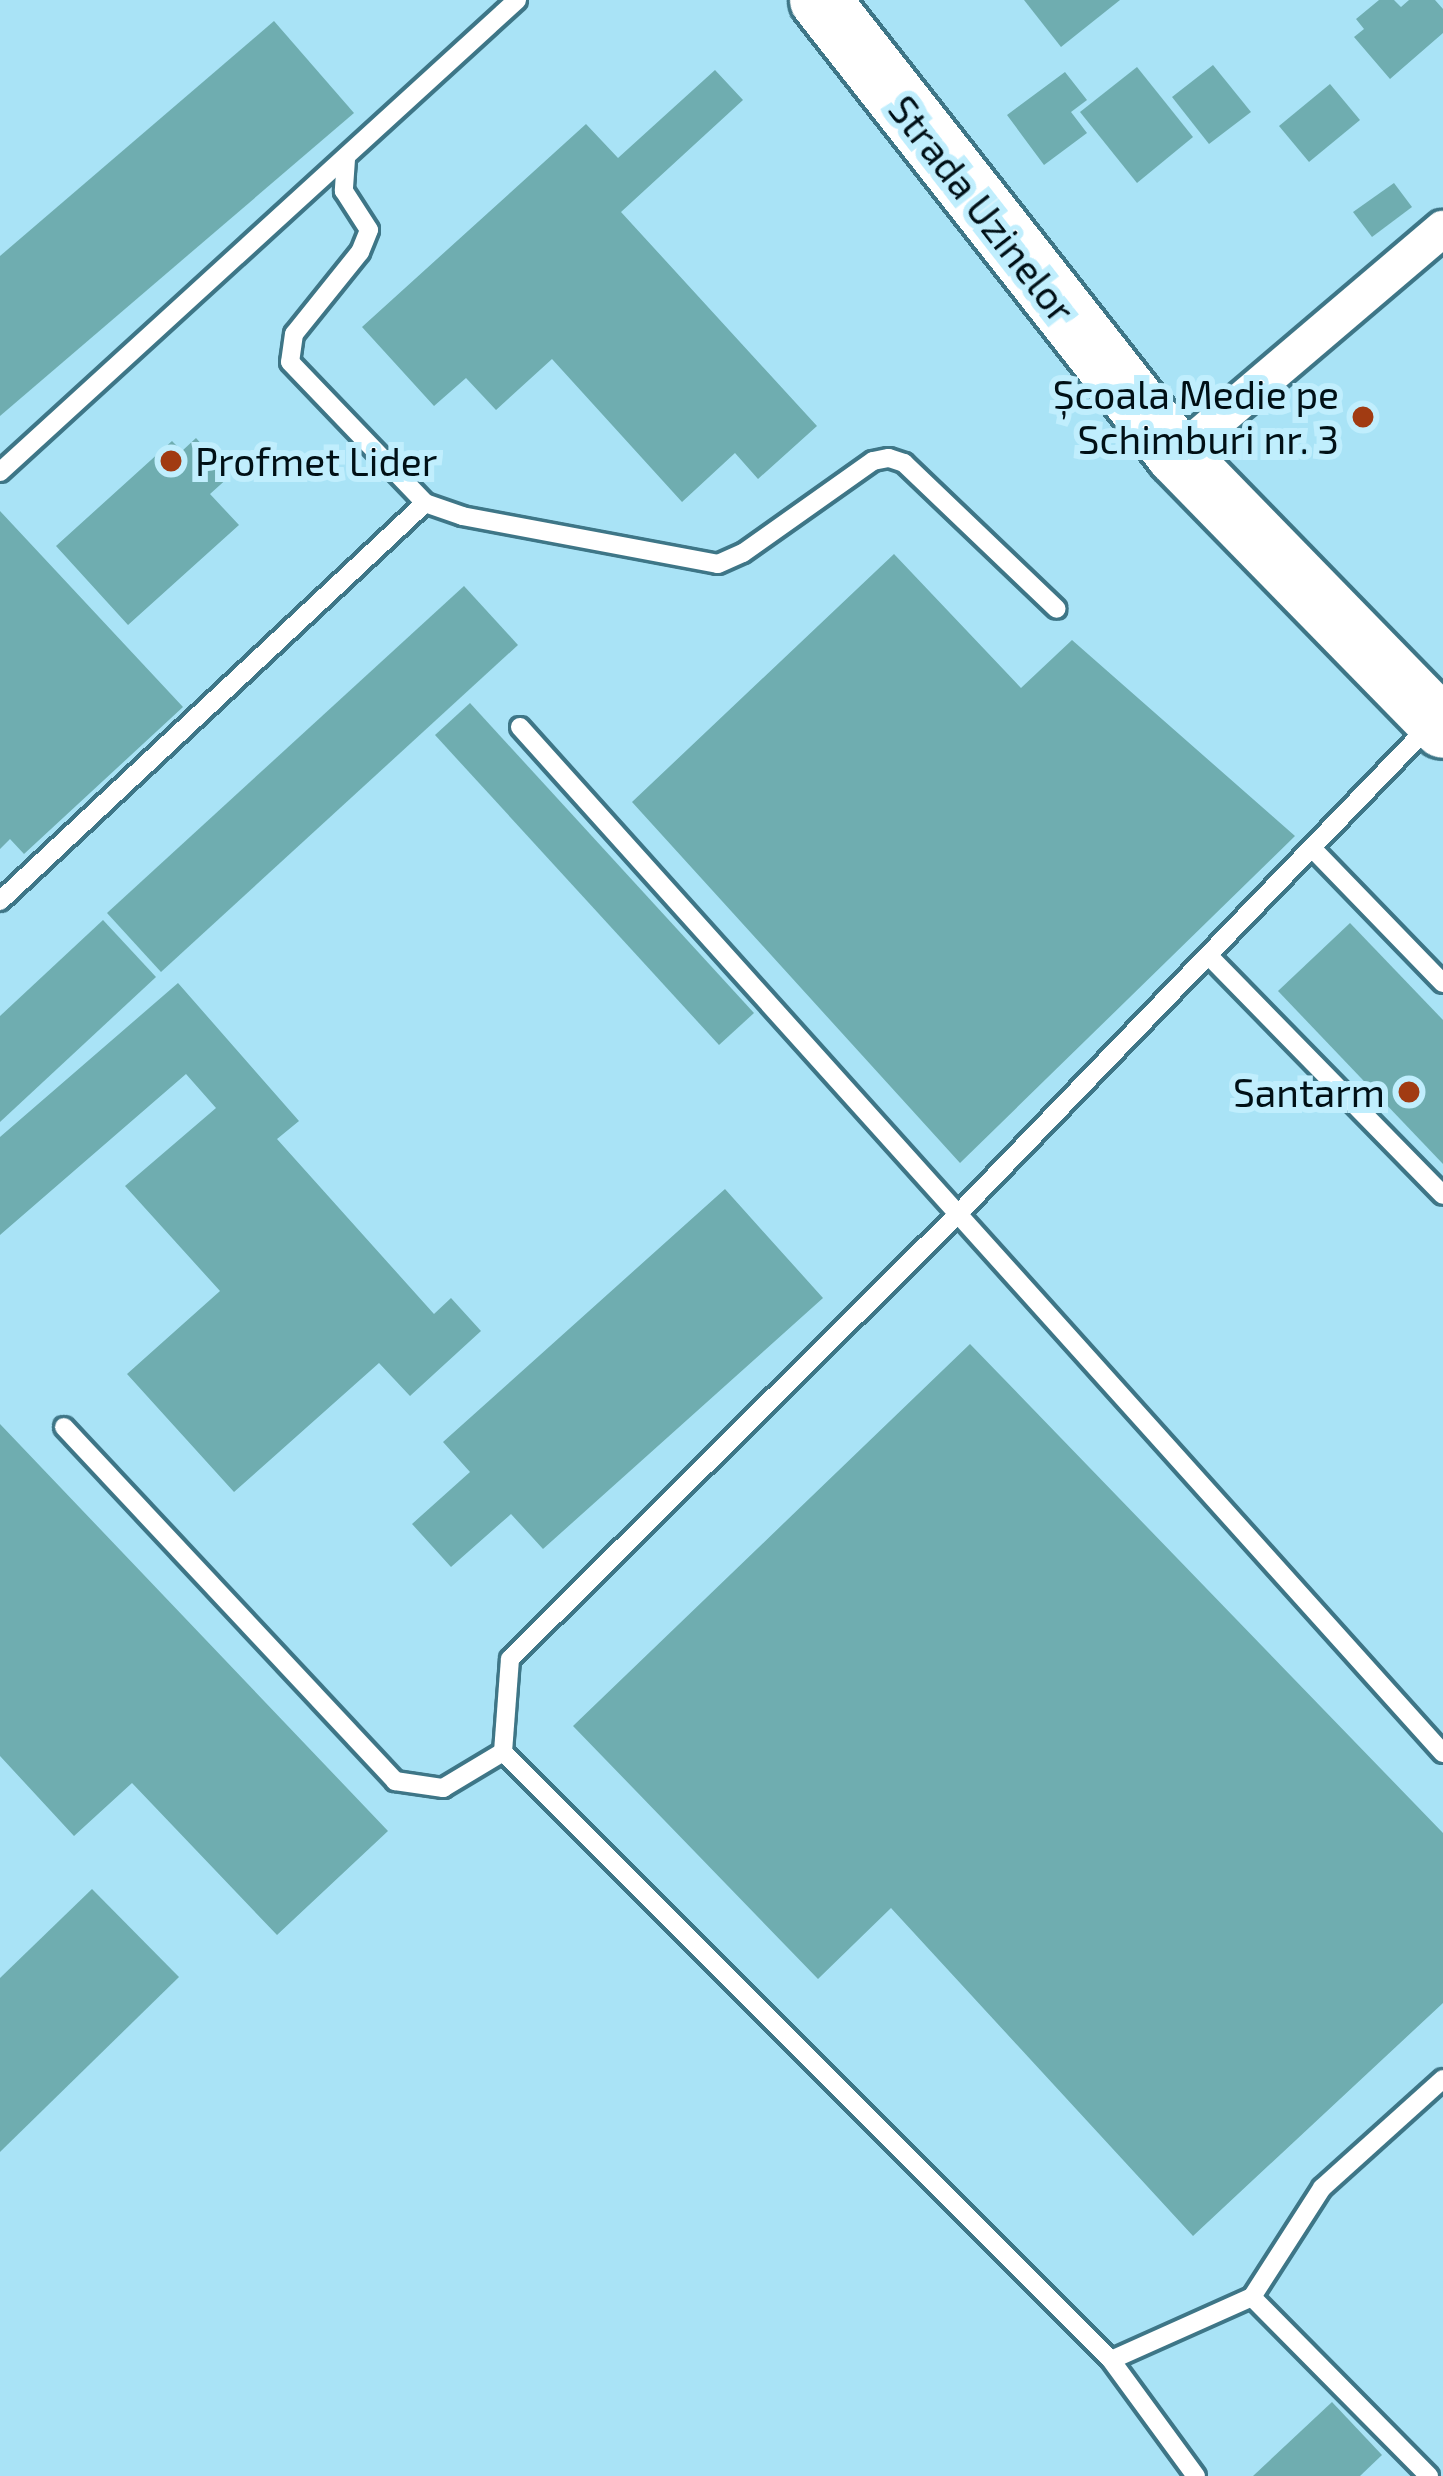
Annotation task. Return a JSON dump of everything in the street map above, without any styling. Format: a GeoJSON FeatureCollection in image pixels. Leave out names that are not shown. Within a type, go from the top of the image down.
{"type":"FeatureCollection","features":[{"type":"Feature","properties":{"kind":"main road","name":"Strada Uzinelor"},"geometry":{"type":"LineString","coordinates":[[820,0],[1177,455],[1439,724]]}},
{"type":"Feature","properties":{"kind":"street"},"geometry":{"type":"LineString","coordinates":[[1177,455],[1443,229]]}},
{"type":"Feature","properties":{"kind":"lane"},"geometry":{"type":"LineString","coordinates":[[0,472],[517,0]]}},
{"type":"Feature","properties":{"kind":"lane"},"geometry":{"type":"LineString","coordinates":[[346,159],[344,191],[369,230],[360,252],[294,334],[290,362],[425,502],[484,521],[718,564],[743,553],[873,461],[889,458],[904,463],[1058,608]]}},
{"type":"Feature","properties":{"kind":"lane"},"geometry":{"type":"LineString","coordinates":[[0,901],[425,502]]}},
{"type":"Feature","properties":{"kind":"lane"},"geometry":{"type":"LineString","coordinates":[[1196,2476],[1112,2360],[503,1751],[510,1659],[959,1213],[1312,848],[1439,724]]}},
{"type":"Feature","properties":{"kind":"lane"},"geometry":{"type":"LineString","coordinates":[[520,727],[1443,1753]]}},
{"type":"Feature","properties":{"kind":"lane"},"geometry":{"type":"LineString","coordinates":[[1312,848],[1443,983]]}},
{"type":"Feature","properties":{"kind":"lane"},"geometry":{"type":"LineString","coordinates":[[1209,956],[1443,1195]]}},
{"type":"Feature","properties":{"kind":"lane"},"geometry":{"type":"LineString","coordinates":[[64,1427],[395,1780],[443,1788],[503,1751]]}},
{"type":"Feature","properties":{"kind":"lane"},"geometry":{"type":"LineString","coordinates":[[1112,2360],[1252,2297],[1322,2188],[1443,2079]]}},
{"type":"Feature","properties":{"kind":"lane"},"geometry":{"type":"LineString","coordinates":[[1252,2297],[1429,2476]]}},
{"type":"Feature","properties":{"kind":"building"},"geometry":{"type":"Polygon","coordinates":[[[1024,0],[1120,0],[1061,47],[1024,0]]]}},
{"type":"Feature","properties":{"kind":"building"},"geometry":{"type":"Polygon","coordinates":[[[1379,0],[1394,0],[1401,7],[1409,0],[1435,0],[1443,9],[1443,33],[1390,79],[1354,37],[1364,29],[1356,19],[1379,0]]]}},
{"type":"Feature","properties":{"kind":"building"},"geometry":{"type":"Polygon","coordinates":[[[274,21],[354,113],[0,416],[0,256],[274,21]]]}},
{"type":"Feature","properties":{"kind":"building"},"geometry":{"type":"Polygon","coordinates":[[[1213,65],[1251,112],[1209,144],[1172,97],[1213,65]]]}},
{"type":"Feature","properties":{"kind":"building"},"geometry":{"type":"Polygon","coordinates":[[[1137,67],[1193,137],[1137,183],[1080,112],[1137,67]]]}},
{"type":"Feature","properties":{"kind":"building"},"geometry":{"type":"Polygon","coordinates":[[[715,70],[743,100],[621,212],[817,426],[758,479],[735,453],[682,502],[552,359],[496,410],[466,378],[434,406],[362,327],[586,124],[618,158],[715,70]]]}},
{"type":"Feature","properties":{"kind":"building"},"geometry":{"type":"Polygon","coordinates":[[[1065,72],[1087,100],[1071,112],[1087,133],[1044,165],[1007,115],[1065,72]]]}},
{"type":"Feature","properties":{"kind":"building"},"geometry":{"type":"Polygon","coordinates":[[[1330,84],[1360,120],[1309,162],[1279,126],[1330,84]]]}},
{"type":"Feature","properties":{"kind":"building"},"geometry":{"type":"Polygon","coordinates":[[[1394,183],[1412,207],[1372,237],[1353,212],[1394,183]]]}},
{"type":"Feature","properties":{"kind":"building"},"geometry":{"type":"Polygon","coordinates":[[[196,438],[230,476],[210,494],[239,525],[128,625],[56,546],[172,441],[182,451],[196,438]]]}},
{"type":"Feature","properties":{"kind":"building"},"geometry":{"type":"Polygon","coordinates":[[[0,511],[183,707],[24,854],[10,839],[0,849],[0,511]]]}},
{"type":"Feature","properties":{"kind":"building"},"geometry":{"type":"Polygon","coordinates":[[[894,554],[1021,688],[1072,640],[1295,836],[960,1163],[632,802],[894,554]]]}},
{"type":"Feature","properties":{"kind":"building"},"geometry":{"type":"Polygon","coordinates":[[[464,586],[518,645],[161,972],[107,913],[464,586]]]}},
{"type":"Feature","properties":{"kind":"building"},"geometry":{"type":"Polygon","coordinates":[[[470,703],[754,1013],[719,1045],[435,735],[470,703]]]}},
{"type":"Feature","properties":{"kind":"building"},"geometry":{"type":"Polygon","coordinates":[[[103,920],[156,977],[0,1122],[0,1016],[103,920]]]}},
{"type":"Feature","properties":{"kind":"building","name":"Santarm"},"geometry":{"type":"Polygon","coordinates":[[[1350,923],[1443,1020],[1443,1164],[1278,991],[1350,923]]]}},
{"type":"Feature","properties":{"kind":"building"},"geometry":{"type":"Polygon","coordinates":[[[178,983],[299,1121],[277,1139],[434,1314],[451,1298],[481,1331],[410,1396],[379,1363],[234,1492],[127,1374],[220,1291],[125,1186],[216,1108],[186,1074],[0,1235],[0,1137],[178,983]]]}},
{"type":"Feature","properties":{"kind":"building"},"geometry":{"type":"Polygon","coordinates":[[[725,1189],[823,1298],[543,1549],[511,1514],[451,1567],[412,1524],[470,1472],[443,1442],[725,1189]]]}},
{"type":"Feature","properties":{"kind":"building"},"geometry":{"type":"Polygon","coordinates":[[[970,1344],[1443,1833],[1443,2003],[1193,2236],[891,1908],[818,1979],[573,1726],[970,1344]]]}},
{"type":"Feature","properties":{"kind":"building"},"geometry":{"type":"Polygon","coordinates":[[[0,1424],[388,1831],[277,1935],[132,1783],[74,1836],[0,1756],[0,1424]]]}},
{"type":"Feature","properties":{"kind":"building"},"geometry":{"type":"Polygon","coordinates":[[[92,1889],[179,1977],[0,2152],[0,1978],[92,1889]]]}},
{"type":"Feature","properties":{"kind":"building"},"geometry":{"type":"Polygon","coordinates":[[[1332,2402],[1382,2455],[1360,2476],[1253,2476],[1332,2402]]]}},
{"type":"Feature","properties":{"kind":"place","name":"Școala Medie pe Schimburi nr. 3"},"geometry":{"type":"Point","coordinates":[1363,417]}},
{"type":"Feature","properties":{"kind":"place","name":"Profmet Lider"},"geometry":{"type":"Point","coordinates":[171,461]}},
{"type":"Feature","properties":{"kind":"place","name":"Santarm"},"geometry":{"type":"Point","coordinates":[1409,1092]}}]}
